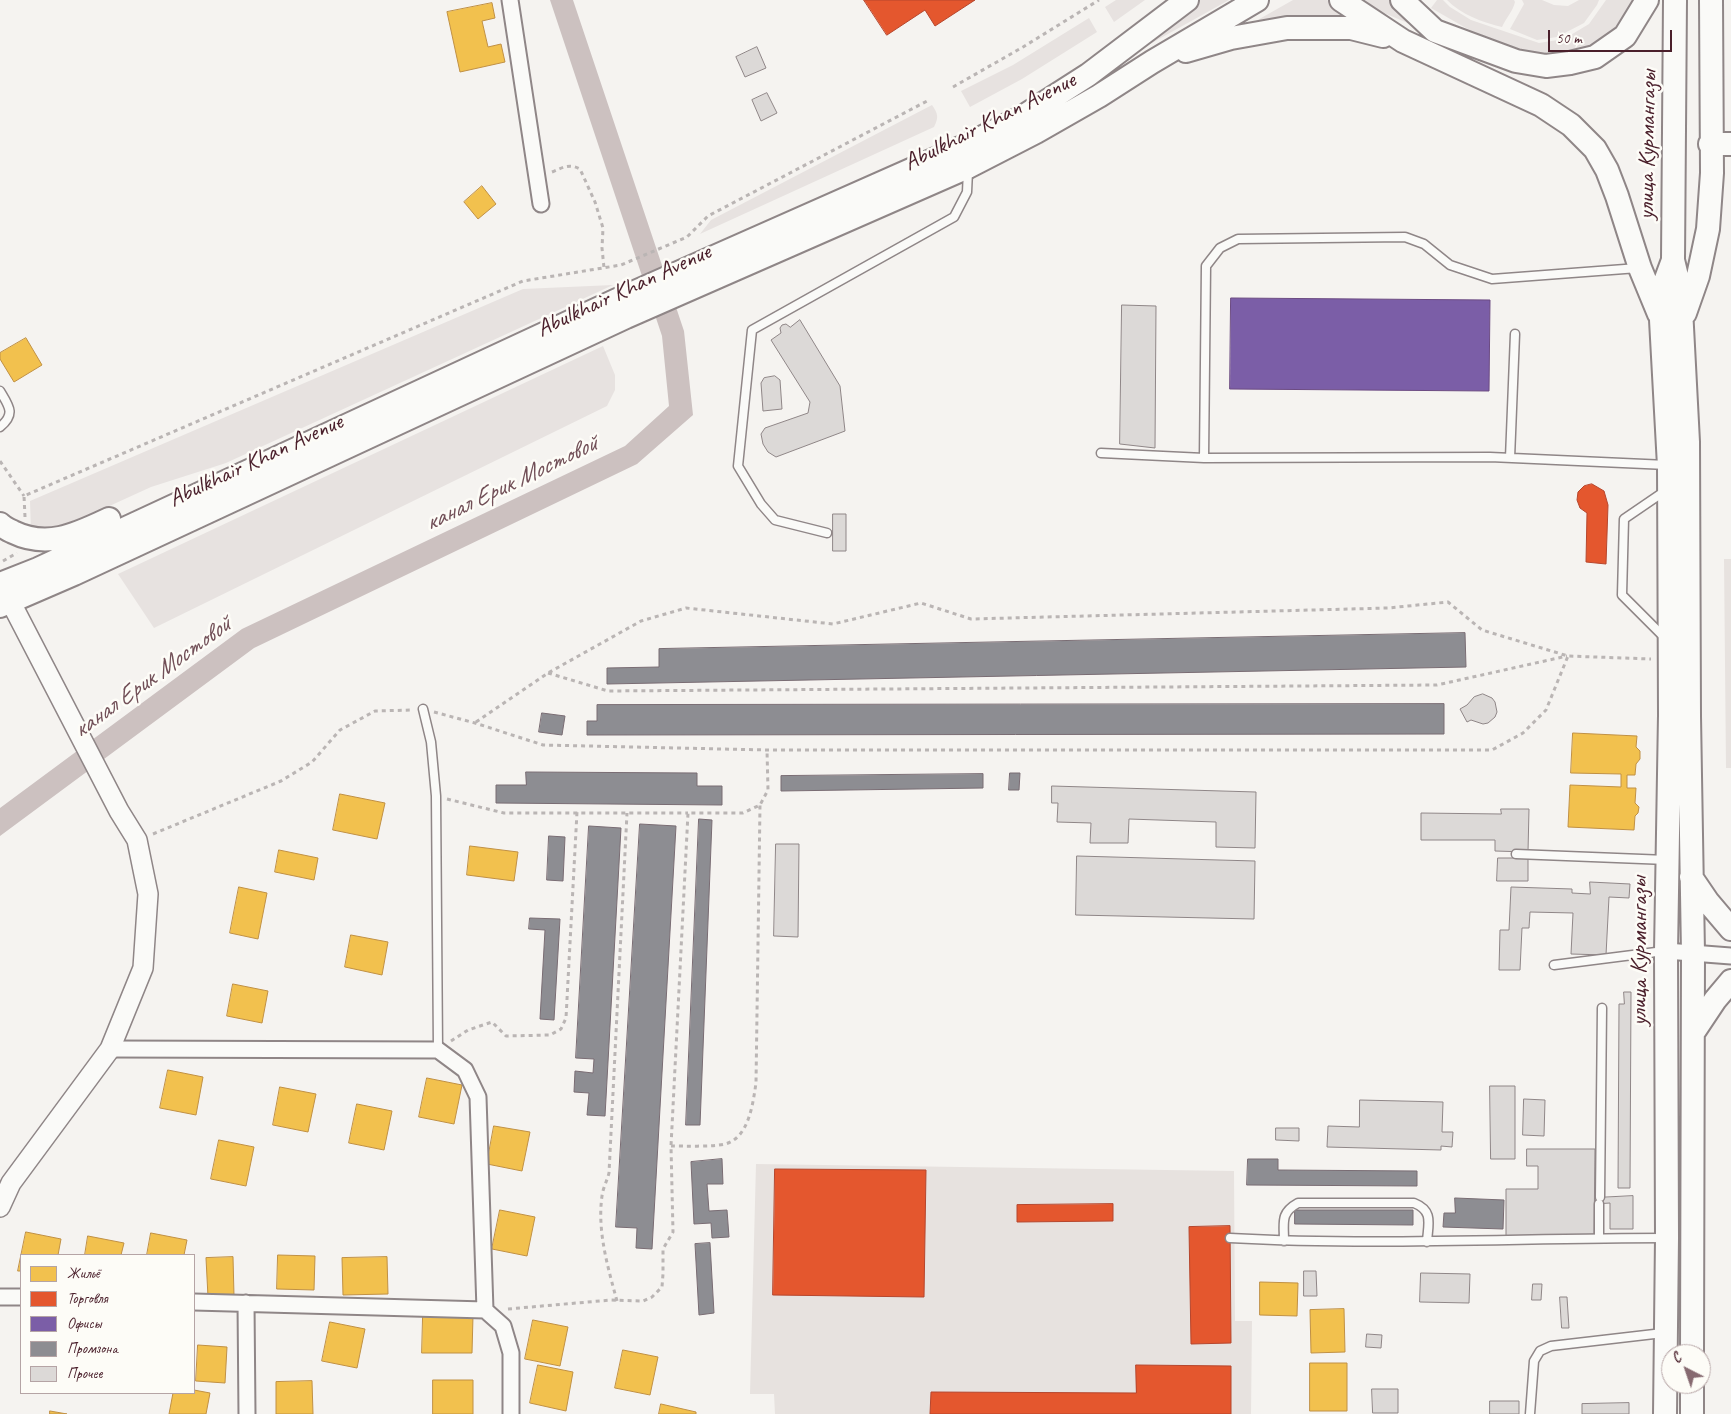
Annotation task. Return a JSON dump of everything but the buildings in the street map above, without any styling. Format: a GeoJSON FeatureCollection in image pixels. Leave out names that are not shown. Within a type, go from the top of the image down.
{"type":"FeatureCollection","features":[{"type":"Feature","properties":{"kind":"main road","name":"Abulkhair Khan Avenue"},"geometry":{"type":"LineString","coordinates":[[2,587],[65,578],[965,146],[1024,116],[1088,75],[1187,0]]}},
{"type":"Feature","properties":{"kind":"main road","name":"Abulkhair Khan Avenue"},"geometry":{"type":"LineString","coordinates":[[706,270],[968,167],[1036,132],[1099,96],[1152,62],[1257,0]]}},
{"type":"Feature","properties":{"kind":"main road"},"geometry":{"type":"LineString","coordinates":[[1341,0],[1403,41],[1541,105],[1571,125],[1595,149],[1607,170],[1640,268],[1672,322],[1698,276],[1708,229],[1712,173],[1721,144],[1711,0]]}},
{"type":"Feature","properties":{"kind":"main road"},"geometry":{"type":"LineString","coordinates":[[1402,0],[1435,32],[1516,61],[1546,66],[1595,57],[1625,36],[1647,0]]}},
{"type":"Feature","properties":{"kind":"main road","name":"улица Курмангазы"},"geometry":{"type":"LineString","coordinates":[[1675,0],[1673,260],[1663,287],[1672,322],[1679,466],[1674,641],[1680,783],[1692,877],[1692,1344]]}},
{"type":"Feature","properties":{"kind":"main road"},"geometry":{"type":"LineString","coordinates":[[1152,62],[1231,38],[1287,28],[1351,28],[1403,41]]}},
{"type":"Feature","properties":{"kind":"main road","name":"Abulkhair Khan Avenue"},"geometry":{"type":"LineString","coordinates":[[2,587],[182,502],[622,309]]}},
{"type":"Feature","properties":{"kind":"main road"},"geometry":{"type":"LineString","coordinates":[[0,524],[26,538],[48,540],[77,533],[123,512],[182,502]]}},
{"type":"Feature","properties":{"kind":"main road","name":"улица Курмангазы"},"geometry":{"type":"LineString","coordinates":[[1665,1414],[1667,860],[1680,783],[1674,641]]}},
{"type":"Feature","properties":{"kind":"main road"},"geometry":{"type":"LineString","coordinates":[[1692,877],[1708,902],[1731,929]]}},
{"type":"Feature","properties":{"kind":"main road"},"geometry":{"type":"LineString","coordinates":[[1693,1033],[1715,1000],[1731,981]]}},
{"type":"Feature","properties":{"kind":"main road"},"geometry":{"type":"LineString","coordinates":[[1692,1394],[1692,1414]]}},
{"type":"Feature","properties":{"kind":"street"},"geometry":{"type":"LineString","coordinates":[[510,0],[542,204]]}},
{"type":"Feature","properties":{"kind":"street"},"geometry":{"type":"LineString","coordinates":[[0,1207],[12,1183],[110,1049],[143,968],[148,894],[137,840],[119,811],[2,587]]}},
{"type":"Feature","properties":{"kind":"street"},"geometry":{"type":"LineString","coordinates":[[1666,951],[1731,956]]}},
{"type":"Feature","properties":{"kind":"street"},"geometry":{"type":"LineString","coordinates":[[110,1049],[438,1050],[465,1070],[478,1097],[484,1310]]}},
{"type":"Feature","properties":{"kind":"street"},"geometry":{"type":"LineString","coordinates":[[0,1297],[20,1298]]}},
{"type":"Feature","properties":{"kind":"street"},"geometry":{"type":"LineString","coordinates":[[195,1302],[484,1310],[503,1326],[511,1353],[511,1414]]}},
{"type":"Feature","properties":{"kind":"street"},"geometry":{"type":"LineString","coordinates":[[246,1303],[247,1414]]}},
{"type":"Feature","properties":{"kind":"lane"},"geometry":{"type":"LineString","coordinates":[[827,534],[775,520],[761,504],[738,466],[752,330],[954,217],[967,192],[968,167]]}},
{"type":"Feature","properties":{"kind":"lane"},"geometry":{"type":"LineString","coordinates":[[1204,458],[1206,266],[1220,248],[1238,239],[1405,237],[1424,244],[1450,265],[1492,279],[1640,268]]}},
{"type":"Feature","properties":{"kind":"lane"},"geometry":{"type":"LineString","coordinates":[[1510,458],[1516,334]]}},
{"type":"Feature","properties":{"kind":"lane"},"geometry":{"type":"LineString","coordinates":[[0,391],[10,407],[9,418],[0,427]]}},
{"type":"Feature","properties":{"kind":"lane"},"geometry":{"type":"LineString","coordinates":[[1101,453],[1204,458],[1510,458],[1679,466]]}},
{"type":"Feature","properties":{"kind":"lane"},"geometry":{"type":"LineString","coordinates":[[1674,641],[1622,595],[1624,519],[1679,488]]}},
{"type":"Feature","properties":{"kind":"lane"},"geometry":{"type":"LineString","coordinates":[[423,709],[431,742],[436,796],[438,1050]]}},
{"type":"Feature","properties":{"kind":"lane"},"geometry":{"type":"LineString","coordinates":[[1516,854],[1667,860]]}},
{"type":"Feature","properties":{"kind":"lane"},"geometry":{"type":"LineString","coordinates":[[1554,965],[1666,951]]}},
{"type":"Feature","properties":{"kind":"lane"},"geometry":{"type":"LineString","coordinates":[[1599,1238],[1602,1008]]}},
{"type":"Feature","properties":{"kind":"lane"},"geometry":{"type":"LineString","coordinates":[[1284,1241],[1284,1216],[1288,1209],[1298,1203],[1414,1203],[1423,1206],[1429,1215],[1427,1242]]}},
{"type":"Feature","properties":{"kind":"lane"},"geometry":{"type":"LineString","coordinates":[[1230,1238],[1284,1241],[1427,1242],[1667,1238]]}},
{"type":"Feature","properties":{"kind":"lane"},"geometry":{"type":"LineString","coordinates":[[1530,1414],[1534,1361],[1540,1351],[1551,1346],[1665,1332]]}},
{"type":"Feature","properties":{"kind":"path"},"geometry":{"type":"LineString","coordinates":[[954,87],[1100,0]]}},
{"type":"Feature","properties":{"kind":"path"},"geometry":{"type":"LineString","coordinates":[[24,496],[523,281],[621,265],[687,237],[708,216],[929,100]]}},
{"type":"Feature","properties":{"kind":"path"},"geometry":{"type":"LineString","coordinates":[[538,178],[565,166],[574,166],[580,169],[595,202],[603,228],[604,268]]}},
{"type":"Feature","properties":{"kind":"path"},"geometry":{"type":"LineString","coordinates":[[0,461],[24,496],[26,538],[25,549],[2,587]]}},
{"type":"Feature","properties":{"kind":"path"},"geometry":{"type":"LineString","coordinates":[[475,723],[548,673],[641,621],[686,608],[833,624],[921,603],[971,619],[1388,608],[1448,602],[1482,630],[1568,656]]}},
{"type":"Feature","properties":{"kind":"path"},"geometry":{"type":"LineString","coordinates":[[548,673],[608,691],[1437,685],[1568,656],[1674,641]]}},
{"type":"Feature","properties":{"kind":"path"},"geometry":{"type":"LineString","coordinates":[[137,840],[282,781],[312,762],[340,730],[375,710],[423,709],[544,745],[767,750],[1492,750],[1523,733],[1546,710],[1568,656]]}},
{"type":"Feature","properties":{"kind":"path"},"geometry":{"type":"LineString","coordinates":[[436,796],[504,813],[744,814],[760,804],[768,790],[767,750]]}},
{"type":"Feature","properties":{"kind":"path"},"geometry":{"type":"LineString","coordinates":[[670,1146],[726,1144],[739,1136],[752,1112],[756,1083],[760,804]]}},
{"type":"Feature","properties":{"kind":"path"},"geometry":{"type":"LineString","coordinates":[[438,1050],[468,1030],[492,1022],[506,1036],[550,1035],[561,1029],[566,1018],[577,812]]}},
{"type":"Feature","properties":{"kind":"path"},"geometry":{"type":"LineString","coordinates":[[617,1301],[609,1272],[602,1220],[602,1196],[609,1173],[627,813]]}},
{"type":"Feature","properties":{"kind":"path"},"geometry":{"type":"LineString","coordinates":[[484,1310],[642,1301],[652,1297],[662,1287],[662,1249],[673,1232],[670,1146],[688,813]]}},
{"type":"Feature","properties":{"kind":"shaded area","name":"канал Ерик Мостовой"},"geometry":{"type":"Polygon","coordinates":[[[550,0],[573,0],[684,331],[693,415],[637,464],[254,648],[0,836],[0,808],[242,629],[625,446],[669,406],[662,336],[550,0]]]}},
{"type":"Feature","properties":{"kind":"shaded area"},"geometry":{"type":"Polygon","coordinates":[[[1116,0],[1145,0],[1114,22],[1105,7],[1116,0]]]}},
{"type":"Feature","properties":{"kind":"shaded area"},"geometry":{"type":"Polygon","coordinates":[[[1199,0],[1229,0],[1096,74],[1199,0]]]}},
{"type":"Feature","properties":{"kind":"shaded area"},"geometry":{"type":"Polygon","coordinates":[[[1293,0],[1327,0],[1354,20],[1247,26],[1293,0]]]}},
{"type":"Feature","properties":{"kind":"shaded area"},"geometry":{"type":"Polygon","coordinates":[[[1365,0],[1394,0],[1410,24],[1377,10],[1365,0]]]}},
{"type":"Feature","properties":{"kind":"shaded area"},"geometry":{"type":"Polygon","coordinates":[[[1437,0],[1443,0],[1450,7],[1471,20],[1539,43],[1564,39],[1589,24],[1606,0],[1637,0],[1615,35],[1579,55],[1526,56],[1466,28],[1431,8],[1437,0]]]}},
{"type":"Feature","properties":{"kind":"shaded area"},"geometry":{"type":"Polygon","coordinates":[[[1447,0],[1514,0],[1515,2],[1502,27],[1473,17],[1459,10],[1447,0]]]}},
{"type":"Feature","properties":{"kind":"shaded area"},"geometry":{"type":"Polygon","coordinates":[[[1522,0],[1542,0],[1554,5],[1568,6],[1579,0],[1599,0],[1584,23],[1557,37],[1537,40],[1510,29],[1524,4],[1522,0]]]}},
{"type":"Feature","properties":{"kind":"shaded area"},"geometry":{"type":"Polygon","coordinates":[[[1089,18],[1097,32],[1022,79],[970,107],[961,91],[1013,65],[1089,18]]]}},
{"type":"Feature","properties":{"kind":"shaded area"},"geometry":{"type":"Polygon","coordinates":[[[932,105],[937,116],[934,127],[700,234],[711,220],[932,105]]]}},
{"type":"Feature","properties":{"kind":"shaded area"},"geometry":{"type":"Polygon","coordinates":[[[613,285],[226,463],[151,487],[57,530],[31,531],[30,501],[523,289],[613,285]]]}},
{"type":"Feature","properties":{"kind":"shaded area"},"geometry":{"type":"Polygon","coordinates":[[[603,346],[615,375],[615,390],[607,406],[154,628],[118,574],[603,346]]]}},
{"type":"Feature","properties":{"kind":"shaded area"},"geometry":{"type":"Polygon","coordinates":[[[1724,559],[1731,559],[1731,768],[1726,768],[1724,559]]]}},
{"type":"Feature","properties":{"kind":"shaded area"},"geometry":{"type":"Polygon","coordinates":[[[756,1164],[1234,1171],[1235,1321],[1252,1321],[1251,1414],[775,1414],[774,1394],[750,1394],[756,1164]]]}}]}
